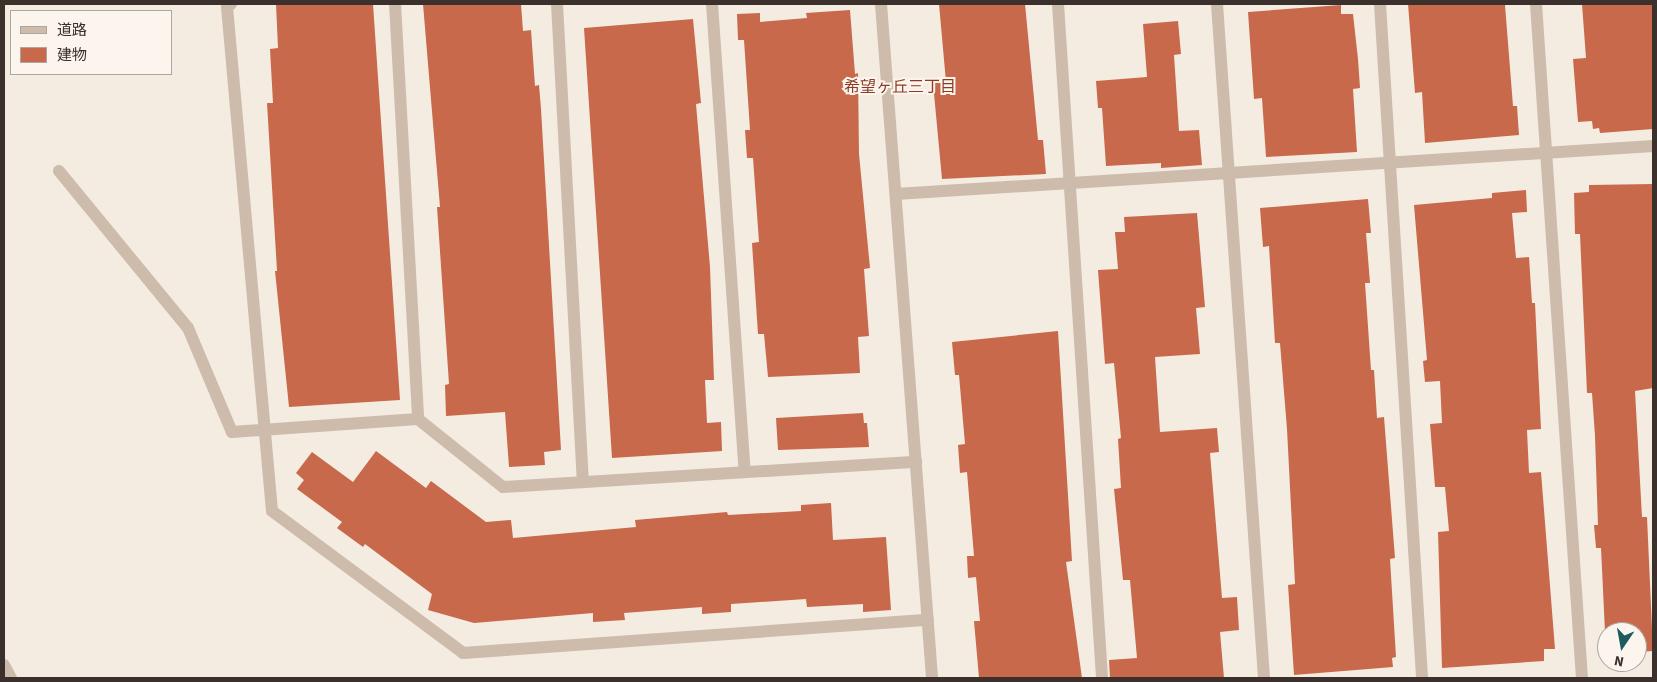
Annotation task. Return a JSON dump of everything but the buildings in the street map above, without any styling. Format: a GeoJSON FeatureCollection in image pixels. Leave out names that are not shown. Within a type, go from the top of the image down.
{"type":"FeatureCollection","features":[{"type":"Feature","properties":{"kind":"street"},"geometry":{"type":"LineString","coordinates":[[231,4],[227,7],[272,511],[464,653],[928,620]]}},
{"type":"Feature","properties":{"kind":"street"},"geometry":{"type":"LineString","coordinates":[[395,4],[418,419]]}},
{"type":"Feature","properties":{"kind":"street"},"geometry":{"type":"LineString","coordinates":[[557,4],[583,482]]}},
{"type":"Feature","properties":{"kind":"street"},"geometry":{"type":"LineString","coordinates":[[712,4],[746,472]]}},
{"type":"Feature","properties":{"kind":"street"},"geometry":{"type":"LineString","coordinates":[[881,4],[932,678]]}},
{"type":"Feature","properties":{"kind":"street"},"geometry":{"type":"LineString","coordinates":[[1058,4],[1102,678]]}},
{"type":"Feature","properties":{"kind":"street"},"geometry":{"type":"LineString","coordinates":[[1217,4],[1264,678]]}},
{"type":"Feature","properties":{"kind":"street"},"geometry":{"type":"LineString","coordinates":[[1380,4],[1422,678]]}},
{"type":"Feature","properties":{"kind":"street"},"geometry":{"type":"LineString","coordinates":[[1536,4],[1582,678]]}},
{"type":"Feature","properties":{"kind":"street"},"geometry":{"type":"LineString","coordinates":[[896,194],[1653,146]]}},
{"type":"Feature","properties":{"kind":"street"},"geometry":{"type":"LineString","coordinates":[[59,172],[188,328],[232,432],[265,428],[418,419],[503,487],[916,462]]}},
{"type":"Feature","properties":{"kind":"street"},"geometry":{"type":"LineString","coordinates":[[4,665],[11,678]]}},
{"type":"Feature","properties":{"kind":"district","name":"希望ヶ丘三丁目"},"geometry":{"type":"Point","coordinates":[900,87]}}]}
